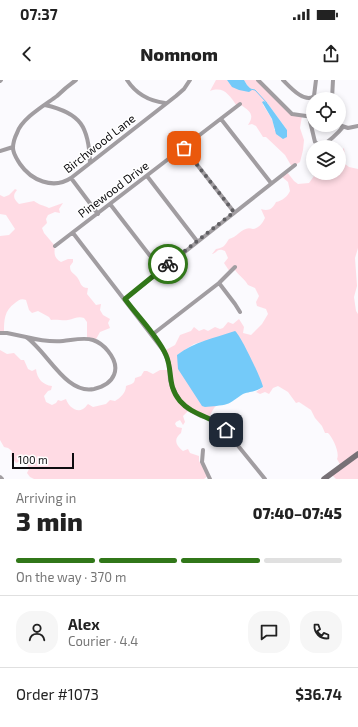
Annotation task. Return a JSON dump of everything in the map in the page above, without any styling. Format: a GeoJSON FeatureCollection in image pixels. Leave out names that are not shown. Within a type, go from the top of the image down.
{"type":"FeatureCollection","features":[{"type":"Feature","properties":{"kind":"street"},"geometry":{"type":"LineString","coordinates":[[0,151],[13,148],[20,127],[76,80]]}},
{"type":"Feature","properties":{"kind":"street"},"geometry":{"type":"LineString","coordinates":[[127,80],[142,96],[150,100],[165,103]]}},
{"type":"Feature","properties":{"kind":"street","name":"Birchwood Lane"},"geometry":{"type":"LineString","coordinates":[[13,148],[14,155],[26,172],[38,180],[53,183],[61,182],[71,178],[184,89],[190,80]]}},
{"type":"Feature","properties":{"kind":"street"},"geometry":{"type":"LineString","coordinates":[[258,80],[292,114],[306,116]]}},
{"type":"Feature","properties":{"kind":"street"},"geometry":{"type":"LineString","coordinates":[[283,80],[303,97],[313,98],[316,80]]}},
{"type":"Feature","properties":{"kind":"street"},"geometry":{"type":"LineString","coordinates":[[332,92],[333,80]]}},
{"type":"Feature","properties":{"kind":"street","name":"Pinewood Drive"},"geometry":{"type":"LineString","coordinates":[[55,246],[240,104]]}},
{"type":"Feature","properties":{"kind":"street"},"geometry":{"type":"LineString","coordinates":[[45,105],[61,109],[73,116],[82,124],[88,141],[90,163]]}},
{"type":"Feature","properties":{"kind":"street"},"geometry":{"type":"LineString","coordinates":[[221,119],[271,183]]}},
{"type":"Feature","properties":{"kind":"street"},"geometry":{"type":"LineString","coordinates":[[346,127],[358,126]]}},
{"type":"Feature","properties":{"kind":"street"},"geometry":{"type":"LineString","coordinates":[[313,132],[315,142],[321,145],[338,132]]}},
{"type":"Feature","properties":{"kind":"street"},"geometry":{"type":"LineString","coordinates":[[184,148],[234,212]]}},
{"type":"Feature","properties":{"kind":"street"},"geometry":{"type":"LineString","coordinates":[[125,299],[295,165]]}},
{"type":"Feature","properties":{"kind":"street"},"geometry":{"type":"LineString","coordinates":[[147,176],[197,241]]}},
{"type":"Feature","properties":{"kind":"street"},"geometry":{"type":"LineString","coordinates":[[71,178],[98,214]]}},
{"type":"Feature","properties":{"kind":"street"},"geometry":{"type":"LineString","coordinates":[[110,204],[161,270]]}},
{"type":"Feature","properties":{"kind":"street"},"geometry":{"type":"LineString","coordinates":[[72,233],[153,334],[167,357],[169,363],[170,380],[174,391],[180,400],[188,409],[201,416],[209,418],[222,426],[266,479]]}},
{"type":"Feature","properties":{"kind":"street"},"geometry":{"type":"LineString","coordinates":[[153,334],[219,283],[235,267]]}},
{"type":"Feature","properties":{"kind":"street"},"geometry":{"type":"LineString","coordinates":[[219,283],[240,312]]}},
{"type":"Feature","properties":{"kind":"street"},"geometry":{"type":"LineString","coordinates":[[0,333],[7,333],[51,341],[82,339],[94,340],[106,349],[112,358],[116,372],[110,381],[93,389],[86,390],[73,385],[65,379],[44,353],[26,337]]}},
{"type":"Feature","properties":{"kind":"street"},"geometry":{"type":"LineString","coordinates":[[203,450],[202,462],[210,479]]}},
{"type":"Feature","properties":{"kind":"street"},"geometry":{"type":"LineString","coordinates":[[324,479],[358,454]]}},
{"type":"Feature","properties":{"kind":"shaded area"},"geometry":{"type":"Polygon","coordinates":[[[216,80],[227,80],[252,90],[244,80],[257,80],[292,114],[302,116],[300,128],[304,140],[300,162],[292,167],[285,155],[266,137],[263,137],[256,126],[252,124],[248,125],[251,116],[247,109],[241,105],[237,106],[226,92],[219,90],[210,91],[216,80]],[[264,101],[263,105],[272,120],[274,130],[287,130],[268,104],[264,101]]]}},
{"type":"Feature","properties":{"kind":"shaded area"},"geometry":{"type":"Polygon","coordinates":[[[346,165],[358,169],[358,248],[355,258],[357,286],[354,297],[356,311],[358,314],[358,479],[336,479],[331,474],[341,466],[337,459],[337,449],[332,438],[328,433],[325,433],[311,410],[299,402],[296,403],[288,392],[278,386],[273,388],[269,394],[265,392],[260,394],[256,392],[263,387],[209,340],[194,344],[177,355],[216,406],[209,417],[189,410],[183,416],[185,422],[183,425],[180,420],[175,424],[177,427],[182,428],[181,433],[176,440],[177,445],[183,451],[188,449],[190,453],[199,456],[199,461],[208,476],[204,479],[34,479],[30,477],[27,473],[29,469],[26,462],[23,460],[16,463],[11,456],[12,451],[4,447],[0,440],[0,350],[7,354],[14,353],[21,360],[24,360],[28,369],[32,371],[36,369],[41,381],[52,386],[51,390],[44,396],[46,402],[52,405],[58,400],[61,401],[66,399],[73,408],[80,410],[84,409],[88,404],[93,407],[106,404],[110,400],[115,401],[124,393],[126,386],[133,383],[135,378],[141,376],[144,371],[153,374],[160,370],[169,370],[164,351],[175,345],[180,335],[191,331],[194,327],[199,331],[204,329],[208,331],[215,327],[220,329],[223,328],[228,322],[233,324],[239,319],[244,327],[243,333],[251,335],[262,324],[268,314],[266,309],[257,306],[256,302],[259,296],[255,288],[248,285],[235,270],[230,272],[224,263],[228,258],[225,251],[219,250],[212,254],[216,249],[224,246],[229,239],[243,230],[259,227],[265,218],[261,209],[270,209],[276,202],[288,195],[290,191],[288,182],[281,176],[287,172],[298,184],[309,183],[311,180],[346,180],[346,165]]]}},
{"type":"Feature","properties":{"kind":"shaded area"},"geometry":{"type":"Polygon","coordinates":[[[15,189],[17,190],[14,197],[19,204],[34,201],[49,208],[63,203],[59,209],[60,213],[55,212],[48,215],[46,219],[47,223],[42,228],[44,233],[55,246],[55,254],[57,259],[61,262],[68,259],[73,259],[70,266],[71,271],[83,287],[88,288],[87,294],[96,305],[101,304],[100,310],[103,315],[110,319],[108,323],[110,328],[100,332],[95,341],[87,339],[87,322],[84,318],[78,317],[66,320],[51,320],[49,317],[38,311],[32,313],[29,310],[26,300],[23,299],[11,306],[5,320],[4,333],[0,333],[0,236],[9,235],[15,229],[6,215],[0,214],[0,195],[4,197],[9,195],[15,189]]]}},
{"type":"Feature","properties":{"kind":"water"},"geometry":{"type":"Polygon","coordinates":[[[227,80],[244,80],[252,90],[249,92],[239,90],[232,87],[227,80]]]}},
{"type":"Feature","properties":{"kind":"water"},"geometry":{"type":"Polygon","coordinates":[[[264,101],[268,104],[287,130],[287,137],[283,139],[276,134],[272,119],[262,102],[264,101]]]}},
{"type":"Feature","properties":{"kind":"water"},"geometry":{"type":"Polygon","coordinates":[[[235,331],[238,334],[259,376],[263,387],[243,394],[227,404],[219,406],[202,406],[178,369],[177,355],[197,344],[235,331]]]}},
{"type":"Feature","properties":{"kind":"waterway"},"geometry":{"type":"LineString","coordinates":[[250,89],[255,90],[267,103]]}},
{"type":"Feature","properties":{"kind":"way so far"},"geometry":{"type":"LineString","coordinates":[[168,264],[234,212],[184,148]]}},
{"type":"Feature","properties":{"kind":"route"},"geometry":{"type":"LineString","coordinates":[[168,264],[125,299],[153,334],[167,357],[169,363],[170,380],[176,395],[188,409],[201,416],[218,422],[226,430]]}}]}
